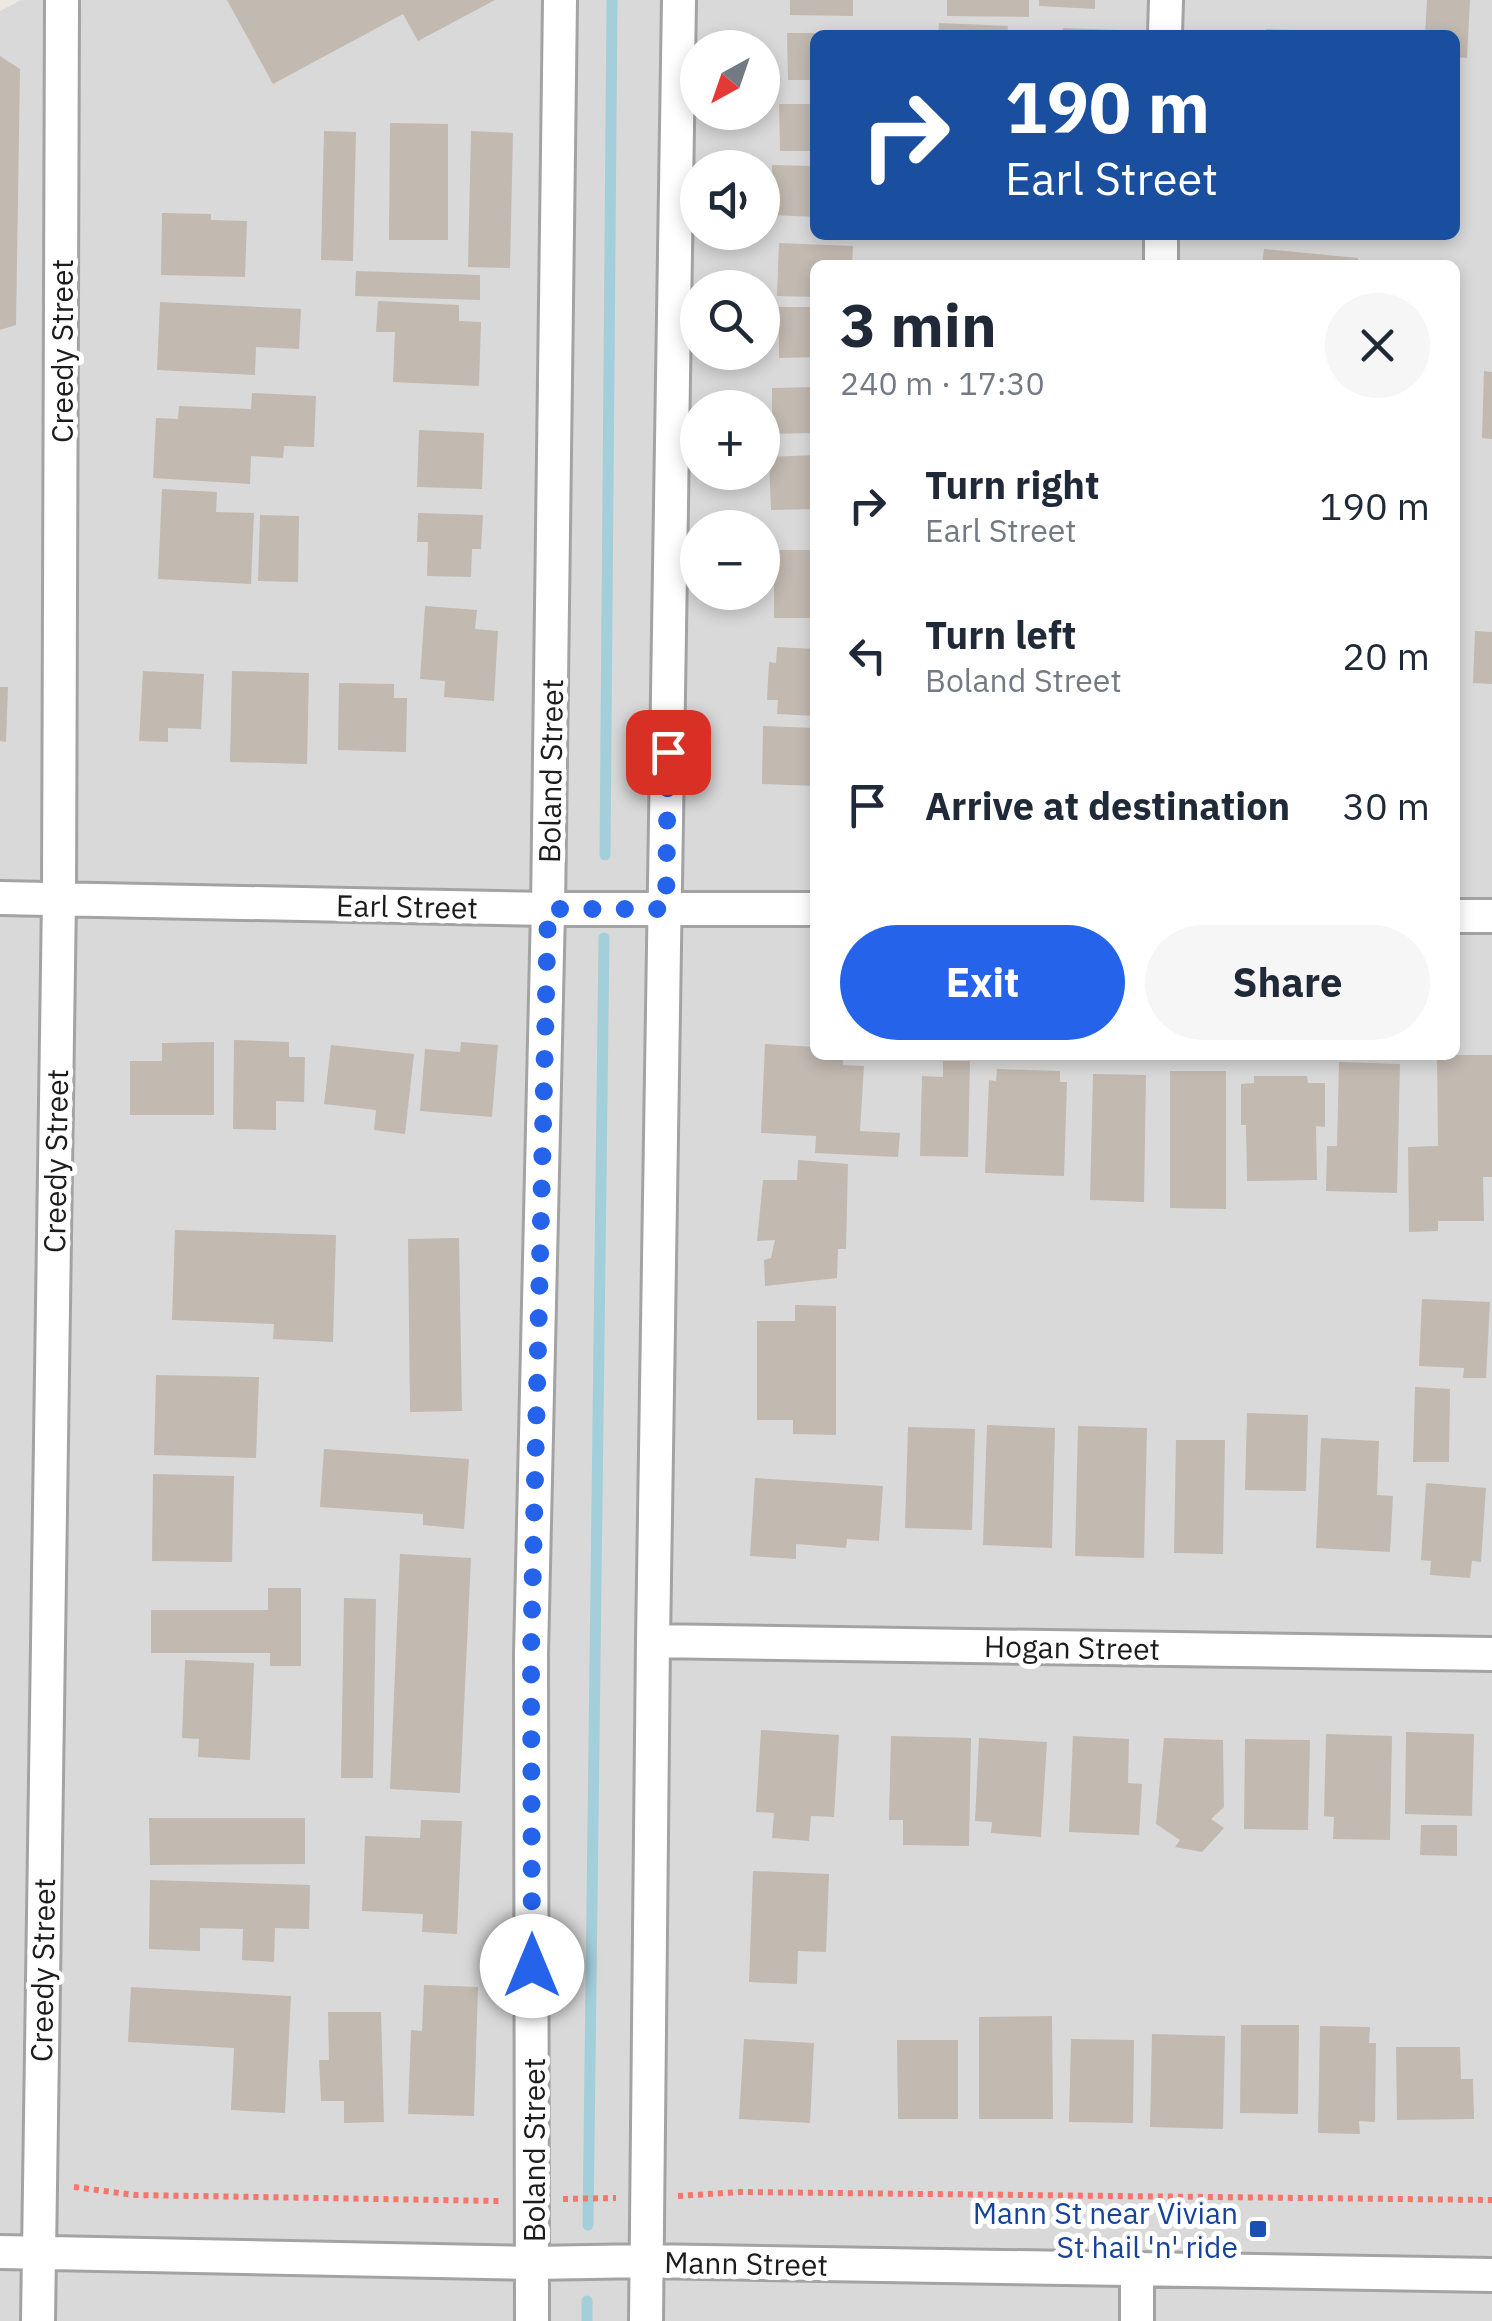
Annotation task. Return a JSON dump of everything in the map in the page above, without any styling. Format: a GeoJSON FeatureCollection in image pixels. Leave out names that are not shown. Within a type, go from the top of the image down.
{"type":"FeatureCollection","features":[{"type":"Feature","properties":{"kind":"street","name":"Creedy Street"},"geometry":{"type":"LineString","coordinates":[[38,2321],[59,899],[62,0]]}},
{"type":"Feature","properties":{"kind":"street","name":"Boland Street"},"geometry":{"type":"LineString","coordinates":[[532,2321],[531,1654],[548,909],[560,0]]}},
{"type":"Feature","properties":{"kind":"street"},"geometry":{"type":"LineString","coordinates":[[646,2321],[679,0]]}},
{"type":"Feature","properties":{"kind":"street"},"geometry":{"type":"LineString","coordinates":[[1165,30],[1166,0]]}},
{"type":"Feature","properties":{"kind":"street","name":"Earl Street"},"geometry":{"type":"LineString","coordinates":[[0,898],[810,910]]}},
{"type":"Feature","properties":{"kind":"street"},"geometry":{"type":"LineString","coordinates":[[1460,916],[1492,916]]}},
{"type":"Feature","properties":{"kind":"street","name":"Hogan Street"},"geometry":{"type":"LineString","coordinates":[[653,1641],[1492,1654]]}},
{"type":"Feature","properties":{"kind":"street","name":"Mann Street"},"geometry":{"type":"LineString","coordinates":[[0,2252],[1492,2275]]}},
{"type":"Feature","properties":{"kind":"street"},"geometry":{"type":"LineString","coordinates":[[1137,2321],[1138,2269]]}},
{"type":"Feature","properties":{"kind":"path"},"geometry":{"type":"LineString","coordinates":[[38,2188],[90,2187],[135,2195],[533,2200],[740,2192],[1492,2200]]}},
{"type":"Feature","properties":{"kind":"shaded area"},"geometry":{"type":"Polygon","coordinates":[[[21,0],[1492,0],[1492,2321],[0,2321],[0,11],[21,0]]]}},
{"type":"Feature","properties":{"kind":"building"},"geometry":{"type":"Polygon","coordinates":[[[227,0],[495,0],[418,41],[403,14],[273,84],[227,0]]]}},
{"type":"Feature","properties":{"kind":"building"},"geometry":{"type":"Polygon","coordinates":[[[790,0],[853,0],[853,16],[790,15],[790,0]]]}},
{"type":"Feature","properties":{"kind":"building"},"geometry":{"type":"Polygon","coordinates":[[[947,0],[1029,0],[1029,17],[947,16],[947,0]]]}},
{"type":"Feature","properties":{"kind":"building"},"geometry":{"type":"Polygon","coordinates":[[[1039,0],[1095,0],[1095,9],[1039,6],[1039,0]]]}},
{"type":"Feature","properties":{"kind":"building"},"geometry":{"type":"Polygon","coordinates":[[[1427,0],[1470,0],[1467,58],[1460,57],[1460,30],[1425,30],[1427,0]]]}},
{"type":"Feature","properties":{"kind":"building"},"geometry":{"type":"Polygon","coordinates":[[[939,23],[1008,26],[1008,30],[938,30],[939,23]]]}},
{"type":"Feature","properties":{"kind":"building"},"geometry":{"type":"Polygon","coordinates":[[[787,33],[810,33],[810,80],[788,80],[787,33]]]}},
{"type":"Feature","properties":{"kind":"building"},"geometry":{"type":"Polygon","coordinates":[[[0,56],[20,69],[16,325],[0,330],[0,56]]]}},
{"type":"Feature","properties":{"kind":"building"},"geometry":{"type":"Polygon","coordinates":[[[780,104],[810,104],[810,151],[780,151],[780,104]]]}},
{"type":"Feature","properties":{"kind":"building"},"geometry":{"type":"Polygon","coordinates":[[[390,123],[448,124],[448,240],[389,240],[390,123]]]}},
{"type":"Feature","properties":{"kind":"building"},"geometry":{"type":"Polygon","coordinates":[[[324,131],[356,132],[353,261],[321,260],[324,131]]]}},
{"type":"Feature","properties":{"kind":"building"},"geometry":{"type":"Polygon","coordinates":[[[471,131],[513,133],[510,268],[468,267],[471,131]]]}},
{"type":"Feature","properties":{"kind":"building"},"geometry":{"type":"Polygon","coordinates":[[[780,165],[810,166],[810,217],[780,215],[780,165]]]}},
{"type":"Feature","properties":{"kind":"building"},"geometry":{"type":"Polygon","coordinates":[[[162,213],[211,214],[211,220],[247,221],[245,277],[161,275],[162,213]]]}},
{"type":"Feature","properties":{"kind":"building"},"geometry":{"type":"Polygon","coordinates":[[[780,243],[853,246],[852,260],[810,260],[810,297],[780,296],[780,243]]]}},
{"type":"Feature","properties":{"kind":"building"},"geometry":{"type":"Polygon","coordinates":[[[1264,249],[1358,258],[1358,260],[1263,260],[1264,249]]]}},
{"type":"Feature","properties":{"kind":"building"},"geometry":{"type":"Polygon","coordinates":[[[356,271],[480,275],[480,300],[355,296],[356,271]]]}},
{"type":"Feature","properties":{"kind":"building"},"geometry":{"type":"Polygon","coordinates":[[[378,301],[459,305],[459,321],[481,322],[479,386],[393,382],[395,332],[376,332],[378,301]]]}},
{"type":"Feature","properties":{"kind":"building"},"geometry":{"type":"Polygon","coordinates":[[[160,302],[301,309],[299,349],[256,347],[255,375],[157,370],[160,302]]]}},
{"type":"Feature","properties":{"kind":"building"},"geometry":{"type":"Polygon","coordinates":[[[780,307],[810,307],[810,357],[780,358],[780,307]]]}},
{"type":"Feature","properties":{"kind":"building"},"geometry":{"type":"Polygon","coordinates":[[[1484,371],[1492,372],[1492,439],[1482,438],[1484,371]]]}},
{"type":"Feature","properties":{"kind":"building"},"geometry":{"type":"Polygon","coordinates":[[[810,387],[810,433],[780,434],[780,390],[772,390],[810,387]]]}},
{"type":"Feature","properties":{"kind":"building"},"geometry":{"type":"Polygon","coordinates":[[[252,393],[316,396],[314,447],[284,446],[283,458],[251,456],[250,484],[153,478],[156,418],[178,419],[179,406],[251,409],[252,393]]]}},
{"type":"Feature","properties":{"kind":"building"},"geometry":{"type":"Polygon","coordinates":[[[419,430],[484,433],[482,489],[417,487],[419,430]]]}},
{"type":"Feature","properties":{"kind":"building"},"geometry":{"type":"Polygon","coordinates":[[[810,455],[810,509],[771,510],[770,490],[780,490],[780,457],[810,455]]]}},
{"type":"Feature","properties":{"kind":"building"},"geometry":{"type":"Polygon","coordinates":[[[162,489],[217,492],[216,512],[254,513],[251,584],[158,579],[162,489]]]}},
{"type":"Feature","properties":{"kind":"building"},"geometry":{"type":"Polygon","coordinates":[[[418,513],[483,515],[481,549],[472,549],[471,577],[427,576],[428,542],[417,542],[418,513]]]}},
{"type":"Feature","properties":{"kind":"building"},"geometry":{"type":"Polygon","coordinates":[[[260,515],[299,516],[298,582],[258,581],[260,515]]]}},
{"type":"Feature","properties":{"kind":"building"},"geometry":{"type":"Polygon","coordinates":[[[780,550],[810,550],[810,618],[774,618],[774,610],[780,610],[780,550]]]}},
{"type":"Feature","properties":{"kind":"building"},"geometry":{"type":"Polygon","coordinates":[[[425,606],[477,610],[475,629],[498,631],[494,701],[444,697],[445,681],[420,679],[425,606]]]}},
{"type":"Feature","properties":{"kind":"building"},"geometry":{"type":"Polygon","coordinates":[[[1475,631],[1492,632],[1492,684],[1473,683],[1475,631]]]}},
{"type":"Feature","properties":{"kind":"building"},"geometry":{"type":"Polygon","coordinates":[[[777,647],[810,649],[810,716],[777,714],[778,700],[767,700],[769,662],[776,663],[777,647]]]}},
{"type":"Feature","properties":{"kind":"building"},"geometry":{"type":"Polygon","coordinates":[[[143,671],[204,674],[201,729],[168,728],[168,742],[139,741],[143,671]]]}},
{"type":"Feature","properties":{"kind":"building"},"geometry":{"type":"Polygon","coordinates":[[[232,671],[309,673],[307,764],[230,762],[232,671]]]}},
{"type":"Feature","properties":{"kind":"building"},"geometry":{"type":"Polygon","coordinates":[[[339,683],[394,684],[394,698],[407,698],[406,752],[338,750],[339,683]]]}},
{"type":"Feature","properties":{"kind":"building"},"geometry":{"type":"Polygon","coordinates":[[[0,687],[8,687],[6,742],[0,741],[0,687]]]}},
{"type":"Feature","properties":{"kind":"building"},"geometry":{"type":"Polygon","coordinates":[[[763,726],[810,728],[810,786],[762,784],[763,726]]]}},
{"type":"Feature","properties":{"kind":"building"},"geometry":{"type":"Polygon","coordinates":[[[234,1040],[289,1042],[289,1057],[305,1057],[304,1102],[276,1101],[276,1130],[233,1129],[234,1040]]]}},
{"type":"Feature","properties":{"kind":"building"},"geometry":{"type":"Polygon","coordinates":[[[214,1042],[214,1115],[130,1115],[130,1061],[162,1061],[162,1043],[214,1042]]]}},
{"type":"Feature","properties":{"kind":"building"},"geometry":{"type":"Polygon","coordinates":[[[461,1042],[498,1045],[492,1117],[420,1111],[425,1049],[460,1052],[461,1042]]]}},
{"type":"Feature","properties":{"kind":"building"},"geometry":{"type":"Polygon","coordinates":[[[765,1044],[810,1047],[810,1060],[843,1060],[843,1065],[864,1066],[860,1131],[900,1133],[898,1157],[815,1153],[816,1136],[761,1133],[765,1044]]]}},
{"type":"Feature","properties":{"kind":"building"},"geometry":{"type":"Polygon","coordinates":[[[331,1045],[414,1054],[405,1134],[374,1130],[376,1110],[324,1104],[331,1045]]]}},
{"type":"Feature","properties":{"kind":"building"},"geometry":{"type":"Polygon","coordinates":[[[1492,1055],[1492,1177],[1483,1177],[1484,1221],[1438,1221],[1438,1231],[1409,1232],[1408,1147],[1438,1146],[1437,1060],[1492,1055]]]}},
{"type":"Feature","properties":{"kind":"building"},"geometry":{"type":"Polygon","coordinates":[[[943,1061],[970,1061],[968,1157],[920,1156],[922,1076],[943,1077],[943,1061]]]}},
{"type":"Feature","properties":{"kind":"building"},"geometry":{"type":"Polygon","coordinates":[[[1339,1062],[1400,1064],[1397,1193],[1326,1191],[1327,1146],[1337,1146],[1339,1062]]]}},
{"type":"Feature","properties":{"kind":"building"},"geometry":{"type":"Polygon","coordinates":[[[997,1069],[1060,1071],[1060,1082],[1067,1082],[1064,1176],[985,1173],[989,1080],[996,1081],[997,1069]]]}},
{"type":"Feature","properties":{"kind":"building"},"geometry":{"type":"Polygon","coordinates":[[[1170,1071],[1226,1071],[1226,1209],[1170,1208],[1170,1071]]]}},
{"type":"Feature","properties":{"kind":"building"},"geometry":{"type":"Polygon","coordinates":[[[1093,1074],[1146,1075],[1144,1202],[1090,1200],[1093,1074]]]}},
{"type":"Feature","properties":{"kind":"building"},"geometry":{"type":"Polygon","coordinates":[[[1254,1076],[1307,1076],[1308,1083],[1325,1083],[1325,1127],[1316,1126],[1317,1180],[1247,1181],[1241,1084],[1254,1083],[1254,1076]]]}},
{"type":"Feature","properties":{"kind":"building"},"geometry":{"type":"Polygon","coordinates":[[[798,1160],[848,1164],[846,1249],[838,1249],[837,1278],[765,1286],[764,1260],[771,1258],[775,1240],[757,1241],[763,1180],[797,1180],[798,1160]]]}},
{"type":"Feature","properties":{"kind":"building"},"geometry":{"type":"Polygon","coordinates":[[[175,1230],[336,1235],[333,1342],[273,1339],[274,1324],[172,1320],[175,1230]]]}},
{"type":"Feature","properties":{"kind":"building"},"geometry":{"type":"Polygon","coordinates":[[[459,1238],[462,1411],[410,1412],[408,1239],[459,1238]]]}},
{"type":"Feature","properties":{"kind":"building"},"geometry":{"type":"Polygon","coordinates":[[[1422,1299],[1490,1302],[1486,1378],[1463,1378],[1464,1368],[1419,1366],[1422,1299]]]}},
{"type":"Feature","properties":{"kind":"building"},"geometry":{"type":"Polygon","coordinates":[[[795,1305],[836,1306],[836,1435],[793,1434],[793,1420],[757,1420],[757,1321],[795,1321],[795,1305]]]}},
{"type":"Feature","properties":{"kind":"building"},"geometry":{"type":"Polygon","coordinates":[[[156,1375],[259,1377],[256,1458],[154,1455],[156,1375]]]}},
{"type":"Feature","properties":{"kind":"building"},"geometry":{"type":"Polygon","coordinates":[[[1415,1387],[1450,1389],[1449,1462],[1413,1462],[1415,1387]]]}},
{"type":"Feature","properties":{"kind":"building"},"geometry":{"type":"Polygon","coordinates":[[[1247,1413],[1308,1415],[1306,1491],[1245,1490],[1247,1413]]]}},
{"type":"Feature","properties":{"kind":"building"},"geometry":{"type":"Polygon","coordinates":[[[987,1425],[1055,1428],[1052,1548],[983,1545],[987,1425]]]}},
{"type":"Feature","properties":{"kind":"building"},"geometry":{"type":"Polygon","coordinates":[[[1078,1426],[1147,1428],[1144,1558],[1075,1556],[1078,1426]]]}},
{"type":"Feature","properties":{"kind":"building"},"geometry":{"type":"Polygon","coordinates":[[[908,1427],[975,1429],[972,1530],[905,1528],[908,1427]]]}},
{"type":"Feature","properties":{"kind":"building"},"geometry":{"type":"Polygon","coordinates":[[[1321,1438],[1379,1441],[1377,1495],[1393,1496],[1390,1552],[1316,1548],[1321,1438]]]}},
{"type":"Feature","properties":{"kind":"building"},"geometry":{"type":"Polygon","coordinates":[[[1176,1440],[1225,1440],[1223,1554],[1174,1553],[1176,1440]]]}},
{"type":"Feature","properties":{"kind":"building"},"geometry":{"type":"Polygon","coordinates":[[[324,1449],[469,1459],[464,1529],[423,1525],[423,1514],[320,1507],[324,1449]]]}},
{"type":"Feature","properties":{"kind":"building"},"geometry":{"type":"Polygon","coordinates":[[[153,1474],[234,1476],[232,1562],[152,1561],[153,1474]]]}},
{"type":"Feature","properties":{"kind":"building"},"geometry":{"type":"Polygon","coordinates":[[[755,1478],[883,1486],[879,1541],[847,1539],[846,1548],[796,1544],[796,1559],[750,1556],[755,1478]]]}},
{"type":"Feature","properties":{"kind":"building"},"geometry":{"type":"Polygon","coordinates":[[[1426,1483],[1486,1488],[1481,1562],[1472,1561],[1470,1578],[1430,1575],[1431,1561],[1421,1560],[1426,1483]]]}},
{"type":"Feature","properties":{"kind":"building"},"geometry":{"type":"Polygon","coordinates":[[[400,1554],[471,1558],[460,1793],[390,1789],[400,1554]]]}},
{"type":"Feature","properties":{"kind":"building"},"geometry":{"type":"Polygon","coordinates":[[[268,1588],[301,1588],[301,1666],[270,1666],[270,1653],[151,1653],[151,1610],[268,1610],[268,1588]]]}},
{"type":"Feature","properties":{"kind":"building"},"geometry":{"type":"Polygon","coordinates":[[[344,1598],[376,1599],[373,1778],[341,1778],[344,1598]]]}},
{"type":"Feature","properties":{"kind":"building"},"geometry":{"type":"Polygon","coordinates":[[[185,1660],[254,1663],[250,1760],[198,1757],[199,1739],[182,1738],[185,1660]]]}},
{"type":"Feature","properties":{"kind":"building"},"geometry":{"type":"Polygon","coordinates":[[[761,1730],[839,1735],[834,1817],[811,1816],[809,1841],[772,1838],[774,1813],[756,1812],[761,1730]]]}},
{"type":"Feature","properties":{"kind":"building"},"geometry":{"type":"Polygon","coordinates":[[[1406,1732],[1474,1734],[1472,1816],[1405,1814],[1406,1732]]]}},
{"type":"Feature","properties":{"kind":"building"},"geometry":{"type":"Polygon","coordinates":[[[1326,1734],[1392,1736],[1390,1840],[1333,1839],[1334,1817],[1324,1816],[1326,1734]]]}},
{"type":"Feature","properties":{"kind":"building"},"geometry":{"type":"Polygon","coordinates":[[[891,1736],[971,1738],[969,1846],[903,1845],[903,1820],[889,1820],[891,1736]]]}},
{"type":"Feature","properties":{"kind":"building"},"geometry":{"type":"Polygon","coordinates":[[[1073,1736],[1129,1739],[1128,1783],[1142,1784],[1139,1835],[1069,1832],[1073,1736]]]}},
{"type":"Feature","properties":{"kind":"building"},"geometry":{"type":"Polygon","coordinates":[[[979,1738],[1047,1742],[1041,1837],[991,1833],[992,1822],[975,1821],[979,1738]]]}},
{"type":"Feature","properties":{"kind":"building"},"geometry":{"type":"Polygon","coordinates":[[[1164,1738],[1223,1740],[1224,1807],[1211,1819],[1224,1828],[1202,1852],[1175,1847],[1180,1840],[1156,1824],[1164,1738]]]}},
{"type":"Feature","properties":{"kind":"building"},"geometry":{"type":"Polygon","coordinates":[[[1245,1739],[1310,1740],[1308,1830],[1244,1829],[1245,1739]]]}},
{"type":"Feature","properties":{"kind":"building"},"geometry":{"type":"Polygon","coordinates":[[[149,1818],[305,1818],[305,1864],[150,1865],[149,1818]]]}},
{"type":"Feature","properties":{"kind":"building"},"geometry":{"type":"Polygon","coordinates":[[[421,1820],[462,1821],[457,1934],[422,1932],[423,1914],[362,1911],[365,1836],[420,1838],[421,1820]]]}},
{"type":"Feature","properties":{"kind":"building"},"geometry":{"type":"Polygon","coordinates":[[[1421,1825],[1457,1825],[1457,1856],[1420,1855],[1421,1825]]]}},
{"type":"Feature","properties":{"kind":"building"},"geometry":{"type":"Polygon","coordinates":[[[753,1871],[829,1874],[826,1952],[798,1951],[797,1984],[749,1982],[753,1871]]]}},
{"type":"Feature","properties":{"kind":"building"},"geometry":{"type":"Polygon","coordinates":[[[150,1880],[310,1885],[309,1929],[275,1928],[274,1962],[242,1960],[243,1929],[200,1928],[200,1951],[149,1949],[150,1880]]]}},
{"type":"Feature","properties":{"kind":"building"},"geometry":{"type":"Polygon","coordinates":[[[424,1985],[478,1987],[474,2116],[408,2114],[411,2030],[422,2031],[424,1985]]]}},
{"type":"Feature","properties":{"kind":"building"},"geometry":{"type":"Polygon","coordinates":[[[131,1987],[291,1996],[285,2113],[231,2110],[234,2048],[128,2042],[131,1987]]]}},
{"type":"Feature","properties":{"kind":"building"},"geometry":{"type":"Polygon","coordinates":[[[328,2012],[381,2012],[384,2122],[344,2123],[344,2101],[321,2101],[319,2060],[329,2060],[328,2012]]]}},
{"type":"Feature","properties":{"kind":"building"},"geometry":{"type":"Polygon","coordinates":[[[1052,2016],[1053,2119],[979,2119],[979,2017],[1052,2016]]]}},
{"type":"Feature","properties":{"kind":"building"},"geometry":{"type":"Polygon","coordinates":[[[1241,2025],[1299,2025],[1298,2114],[1240,2113],[1241,2025]]]}},
{"type":"Feature","properties":{"kind":"building"},"geometry":{"type":"Polygon","coordinates":[[[1320,2026],[1370,2027],[1369,2043],[1376,2043],[1375,2122],[1359,2121],[1360,2134],[1318,2133],[1320,2026]]]}},
{"type":"Feature","properties":{"kind":"building"},"geometry":{"type":"Polygon","coordinates":[[[1152,2034],[1225,2036],[1223,2129],[1150,2127],[1152,2034]]]}},
{"type":"Feature","properties":{"kind":"building"},"geometry":{"type":"Polygon","coordinates":[[[744,2039],[814,2043],[810,2123],[739,2119],[744,2039]]]}},
{"type":"Feature","properties":{"kind":"building"},"geometry":{"type":"Polygon","coordinates":[[[1071,2039],[1134,2040],[1133,2123],[1069,2122],[1071,2039]]]}},
{"type":"Feature","properties":{"kind":"building"},"geometry":{"type":"Polygon","coordinates":[[[897,2040],[958,2040],[958,2119],[898,2119],[897,2040]]]}},
{"type":"Feature","properties":{"kind":"building"},"geometry":{"type":"Polygon","coordinates":[[[1396,2047],[1460,2047],[1461,2079],[1473,2079],[1474,2119],[1397,2120],[1396,2047]]]}},
{"type":"Feature","properties":{"kind":"waterway"},"geometry":{"type":"LineString","coordinates":[[605,855],[612,0]]}},
{"type":"Feature","properties":{"kind":"waterway"},"geometry":{"type":"LineString","coordinates":[[588,2225],[604,938]]}},
{"type":"Feature","properties":{"kind":"waterway"},"geometry":{"type":"LineString","coordinates":[[587,2301],[587,2321]]}},
{"type":"Feature","properties":{"kind":"place","name":"Mann St near Vivian St hail 'n' ride"},"geometry":{"type":"Point","coordinates":[1258,2229]}},
{"type":"Feature","properties":{"kind":"route"},"geometry":{"type":"LineString","coordinates":[[532,1966],[531,1654],[548,909],[666,909],[668,752]]}}]}
